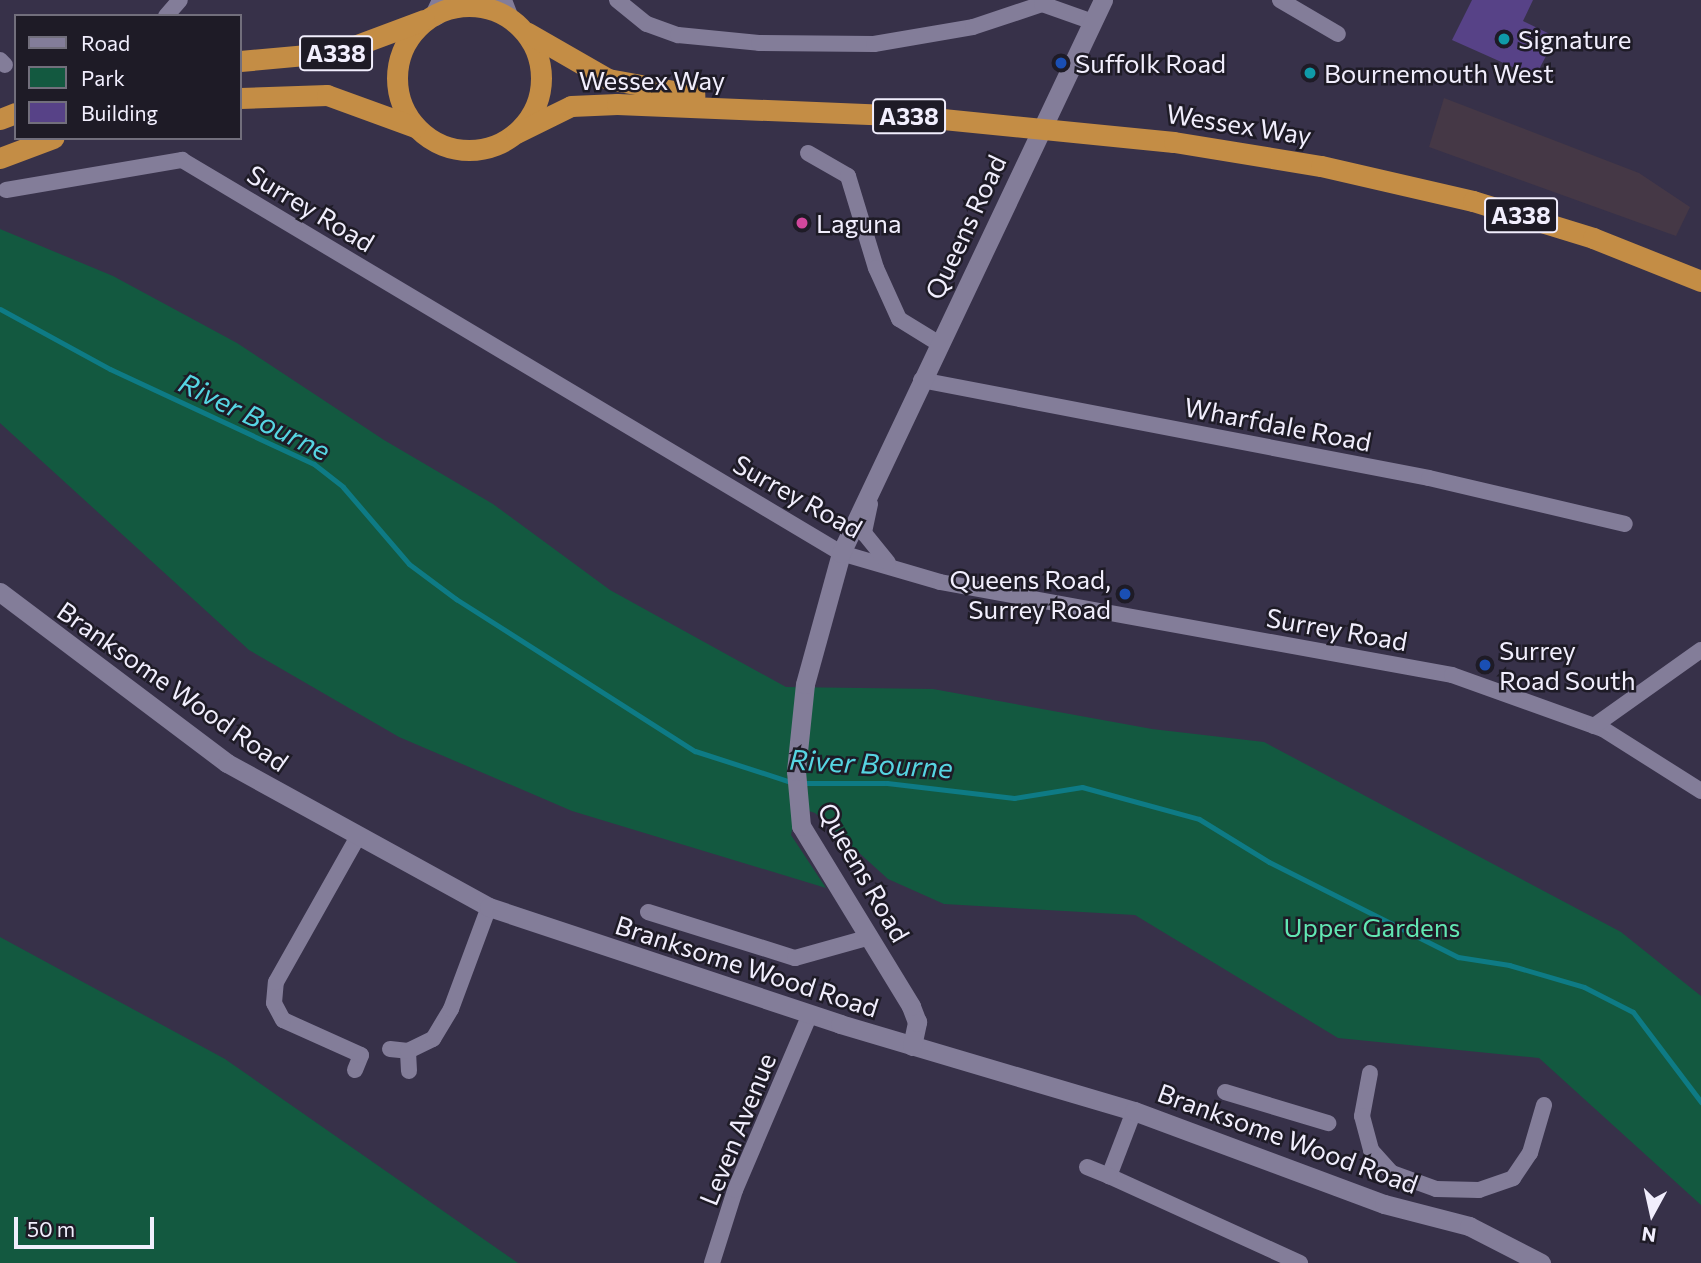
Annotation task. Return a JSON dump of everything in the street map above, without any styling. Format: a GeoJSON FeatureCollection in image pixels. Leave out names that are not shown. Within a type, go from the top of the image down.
{"type":"FeatureCollection","features":[{"type":"Feature","properties":{"kind":"highway"},"geometry":{"type":"LineString","coordinates":[[479,6],[510,15],[538,55],[542,76],[536,107],[516,133],[493,147],[466,150],[439,144],[417,128],[402,106],[397,71],[409,38],[435,11],[479,6]]}},
{"type":"Feature","properties":{"kind":"highway","name":"A338"},"geometry":{"type":"LineString","coordinates":[[242,61],[338,52],[435,11]]}},
{"type":"Feature","properties":{"kind":"highway","name":"Wessex Way"},"geometry":{"type":"LineString","coordinates":[[510,15],[608,79],[752,107]]}},
{"type":"Feature","properties":{"kind":"highway","name":"A338"},"geometry":{"type":"LineString","coordinates":[[242,98],[327,95],[417,128]]}},
{"type":"Feature","properties":{"kind":"highway","name":"Wessex Way"},"geometry":{"type":"LineString","coordinates":[[516,133],[559,110],[585,105],[752,107],[988,122],[1174,142],[1321,166],[1473,201],[1593,238],[1701,281]]}},
{"type":"Feature","properties":{"kind":"highway"},"geometry":{"type":"LineString","coordinates":[[0,159],[48,140]]}},
{"type":"Feature","properties":{"kind":"street"},"geometry":{"type":"LineString","coordinates":[[168,14],[180,0]]}},
{"type":"Feature","properties":{"kind":"street"},"geometry":{"type":"LineString","coordinates":[[617,0],[647,24],[678,35],[759,43],[874,44],[973,26],[1042,4],[1093,22]]}},
{"type":"Feature","properties":{"kind":"street","name":"Queens Road"},"geometry":{"type":"LineString","coordinates":[[912,1046],[917,1022],[911,1006],[801,826],[796,771],[805,684],[841,553],[1103,0]]}},
{"type":"Feature","properties":{"kind":"street"},"geometry":{"type":"LineString","coordinates":[[1280,0],[1338,34]]}},
{"type":"Feature","properties":{"kind":"street"},"geometry":{"type":"LineString","coordinates":[[808,153],[848,176],[876,268],[899,319],[938,344]]}},
{"type":"Feature","properties":{"kind":"street","name":"Surrey Road"},"geometry":{"type":"LineString","coordinates":[[6,190],[182,160],[841,553],[890,565],[940,582],[1452,675],[1594,726],[1701,791]]}},
{"type":"Feature","properties":{"kind":"street","name":"Wharfdale Road"},"geometry":{"type":"LineString","coordinates":[[921,380],[1429,478],[1625,524]]}},
{"type":"Feature","properties":{"kind":"street","name":"Queens Road"},"geometry":{"type":"LineString","coordinates":[[878,478],[864,533],[890,565]]}},
{"type":"Feature","properties":{"kind":"street","name":"Branksome Wood Road"},"geometry":{"type":"LineString","coordinates":[[0,592],[227,764],[357,838],[489,907],[810,1014],[1134,1111],[1384,1205],[1469,1226],[1541,1263]]}},
{"type":"Feature","properties":{"kind":"street"},"geometry":{"type":"LineString","coordinates":[[1594,726],[1701,650]]}},
{"type":"Feature","properties":{"kind":"street"},"geometry":{"type":"LineString","coordinates":[[355,1070],[361,1055],[283,1020],[274,1003],[276,982],[357,838]]}},
{"type":"Feature","properties":{"kind":"street"},"geometry":{"type":"LineString","coordinates":[[390,1049],[408,1051],[424,1046],[441,1029],[489,907]]}},
{"type":"Feature","properties":{"kind":"street"},"geometry":{"type":"LineString","coordinates":[[687,924],[691,907]]}},
{"type":"Feature","properties":{"kind":"street"},"geometry":{"type":"LineString","coordinates":[[648,912],[795,958],[870,937]]}},
{"type":"Feature","properties":{"kind":"street","name":"Leven Avenue"},"geometry":{"type":"LineString","coordinates":[[715,1262],[735,1190],[810,1014]]}},
{"type":"Feature","properties":{"kind":"street"},"geometry":{"type":"LineString","coordinates":[[408,1051],[409,1071]]}},
{"type":"Feature","properties":{"kind":"street"},"geometry":{"type":"LineString","coordinates":[[1370,1073],[1362,1116],[1371,1150],[1392,1173],[1436,1189],[1479,1190],[1513,1178],[1530,1153],[1544,1105]]}},
{"type":"Feature","properties":{"kind":"street"},"geometry":{"type":"LineString","coordinates":[[1225,1092],[1328,1123]]}},
{"type":"Feature","properties":{"kind":"street"},"geometry":{"type":"LineString","coordinates":[[1109,1176],[1134,1111]]}},
{"type":"Feature","properties":{"kind":"street"},"geometry":{"type":"LineString","coordinates":[[1087,1167],[1300,1263]]}},
{"type":"Feature","properties":{"kind":"shaded area"},"geometry":{"type":"Polygon","coordinates":[[[1444,98],[1639,173],[1690,207],[1676,236],[1429,147],[1444,98]]]}},
{"type":"Feature","properties":{"kind":"green space","name":"Upper Gardens"},"geometry":{"type":"Polygon","coordinates":[[[0,229],[113,276],[237,343],[384,440],[493,504],[610,590],[786,687],[933,689],[1152,729],[1264,742],[1621,932],[1701,996],[1701,1205],[1539,1058],[1338,1038],[1135,915],[944,904],[888,879],[815,813],[797,807],[791,835],[826,888],[572,811],[399,737],[249,650],[0,423],[0,229]]]}},
{"type":"Feature","properties":{"kind":"green space"},"geometry":{"type":"Polygon","coordinates":[[[0,937],[225,1059],[518,1263],[0,1263],[0,937]]]}},
{"type":"Feature","properties":{"kind":"building","name":"Signature"},"geometry":{"type":"Polygon","coordinates":[[[1472,0],[1533,0],[1523,21],[1556,37],[1535,77],[1452,40],[1472,0]]]}},
{"type":"Feature","properties":{"kind":"waterway","name":"River Bourne"},"geometry":{"type":"LineString","coordinates":[[0,309],[110,369],[314,464],[343,487],[409,564],[456,599],[695,751],[791,782]]}},
{"type":"Feature","properties":{"kind":"waterway","name":"River Bourne"},"geometry":{"type":"LineString","coordinates":[[801,783],[887,783],[1014,798],[1082,787],[1199,819],[1269,862],[1458,957],[1509,965],[1584,987],[1633,1012],[1701,1102]]}},
{"type":"Feature","properties":{"kind":"place","name":"Signature"},"geometry":{"type":"Point","coordinates":[1504,39]}},
{"type":"Feature","properties":{"kind":"place","name":"Suffolk Road"},"geometry":{"type":"Point","coordinates":[1061,63]}},
{"type":"Feature","properties":{"kind":"place","name":"Bournemouth West"},"geometry":{"type":"Point","coordinates":[1310,73]}},
{"type":"Feature","properties":{"kind":"place","name":"Laguna"},"geometry":{"type":"Point","coordinates":[802,223]}},
{"type":"Feature","properties":{"kind":"place","name":"Queens Road, Surrey Road"},"geometry":{"type":"Point","coordinates":[1125,594]}},
{"type":"Feature","properties":{"kind":"place","name":"Surrey Road South"},"geometry":{"type":"Point","coordinates":[1485,665]}}]}
